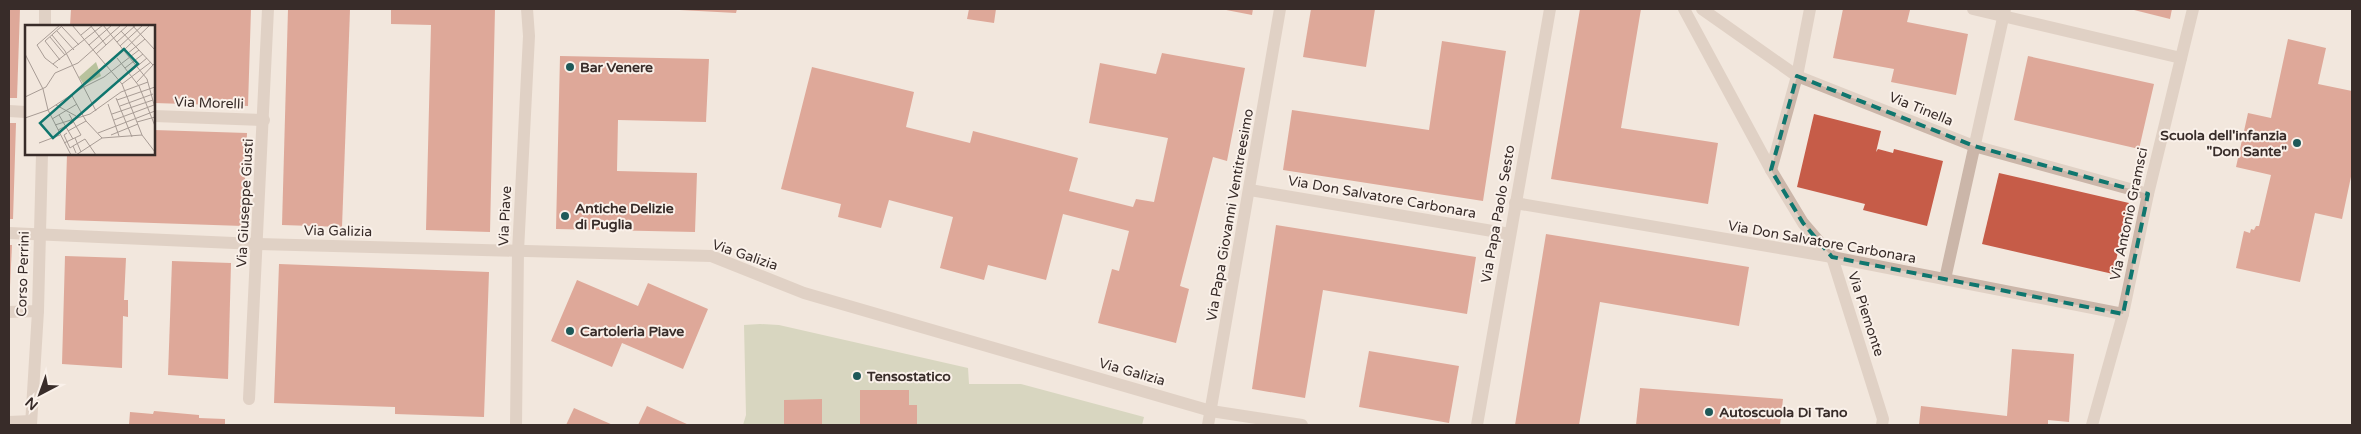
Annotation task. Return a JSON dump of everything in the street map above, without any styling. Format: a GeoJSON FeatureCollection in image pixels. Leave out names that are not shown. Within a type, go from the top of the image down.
{"type":"FeatureCollection","features":[{"type":"Feature","properties":{"kind":"street"},"geometry":{"type":"LineString","coordinates":[[45,9],[45,25]]}},
{"type":"Feature","properties":{"kind":"street","name":"Via Giuseppe Giusti"},"geometry":{"type":"LineString","coordinates":[[249,399],[268,9]]}},
{"type":"Feature","properties":{"kind":"street","name":"Via Piave"},"geometry":{"type":"LineString","coordinates":[[516,425],[518,251],[529,36],[527,9]]}},
{"type":"Feature","properties":{"kind":"street","name":"Via Papa Giovanni Ventitreesimo"},"geometry":{"type":"LineString","coordinates":[[1208,425],[1280,9]]}},
{"type":"Feature","properties":{"kind":"street","name":"Via Papa Paolo Sesto"},"geometry":{"type":"LineString","coordinates":[[1477,425],[1550,9]]}},
{"type":"Feature","properties":{"kind":"street","name":"Via Piemonte"},"geometry":{"type":"LineString","coordinates":[[1684,9],[1771,170],[1803,223],[1832,258],[1883,419],[1882,425]]}},
{"type":"Feature","properties":{"kind":"street","name":"Via Tinella"},"geometry":{"type":"LineString","coordinates":[[1702,9],[1797,76],[1974,146],[2148,194]]}},
{"type":"Feature","properties":{"kind":"street"},"geometry":{"type":"LineString","coordinates":[[1771,170],[1797,76],[1810,9]]}},
{"type":"Feature","properties":{"kind":"street"},"geometry":{"type":"LineString","coordinates":[[1973,9],[2004,12],[2181,58]]}},
{"type":"Feature","properties":{"kind":"street","name":"Via Antonio Gramsci"},"geometry":{"type":"LineString","coordinates":[[2092,425],[2123,314],[2148,194],[2193,9]]}},
{"type":"Feature","properties":{"kind":"street"},"geometry":{"type":"LineString","coordinates":[[1945,279],[2004,12]]}},
{"type":"Feature","properties":{"kind":"street"},"geometry":{"type":"LineString","coordinates":[[9,111],[25,112]]}},
{"type":"Feature","properties":{"kind":"street","name":"Via Morelli"},"geometry":{"type":"LineString","coordinates":[[155,116],[264,120]]}},
{"type":"Feature","properties":{"kind":"street","name":"Corso Perrini"},"geometry":{"type":"LineString","coordinates":[[31,423],[38,311],[42,155]]}},
{"type":"Feature","properties":{"kind":"street","name":"Via Don Salvatore Carbonara"},"geometry":{"type":"LineString","coordinates":[[1250,190],[1510,234]]}},
{"type":"Feature","properties":{"kind":"street","name":"Via Don Salvatore Carbonara"},"geometry":{"type":"LineString","coordinates":[[1515,203],[1832,258],[2123,314]]}},
{"type":"Feature","properties":{"kind":"street","name":"Via Galizia"},"geometry":{"type":"LineString","coordinates":[[9,233],[258,244],[711,256],[804,293],[1211,410],[1302,425]]}},
{"type":"Feature","properties":{"kind":"street"},"geometry":{"type":"LineString","coordinates":[[9,312],[38,311]]}},
{"type":"Feature","properties":{"kind":"street"},"geometry":{"type":"LineString","coordinates":[[9,422],[31,423]]}},
{"type":"Feature","properties":{"kind":"highlighted area"},"geometry":{"type":"Polygon","coordinates":[[[1797,76],[1974,146],[2148,194],[2123,314],[1832,257],[1803,223],[1771,170],[1797,76]]]}},
{"type":"Feature","properties":{"kind":"green space","name":"Tensostatico"},"geometry":{"type":"Polygon","coordinates":[[[744,325],[779,325],[968,368],[969,384],[1021,384],[1144,417],[1142,425],[743,425],[746,415],[744,325]]]}},
{"type":"Feature","properties":{"kind":"building"},"geometry":{"type":"Polygon","coordinates":[[[9,9],[20,9],[17,98],[9,98],[9,9]]]}},
{"type":"Feature","properties":{"kind":"building"},"geometry":{"type":"Polygon","coordinates":[[[71,9],[251,9],[248,106],[155,103],[155,25],[70,25],[71,9]]]}},
{"type":"Feature","properties":{"kind":"building"},"geometry":{"type":"Polygon","coordinates":[[[288,9],[350,10],[342,227],[282,225],[288,9]]]}},
{"type":"Feature","properties":{"kind":"building"},"geometry":{"type":"Polygon","coordinates":[[[391,9],[495,9],[490,232],[426,230],[431,25],[391,24],[391,9]]]}},
{"type":"Feature","properties":{"kind":"building"},"geometry":{"type":"Polygon","coordinates":[[[661,9],[737,9],[736,13],[661,9]]]}},
{"type":"Feature","properties":{"kind":"building"},"geometry":{"type":"Polygon","coordinates":[[[969,9],[996,9],[994,23],[967,19],[969,9]]]}},
{"type":"Feature","properties":{"kind":"building"},"geometry":{"type":"Polygon","coordinates":[[[1221,9],[1253,9],[1252,15],[1221,9]]]}},
{"type":"Feature","properties":{"kind":"building"},"geometry":{"type":"Polygon","coordinates":[[[1311,9],[1375,9],[1366,67],[1303,57],[1311,9]]]}},
{"type":"Feature","properties":{"kind":"building"},"geometry":{"type":"Polygon","coordinates":[[[1580,9],[1641,9],[1621,128],[1718,143],[1708,204],[1551,179],[1580,9]]]}},
{"type":"Feature","properties":{"kind":"building"},"geometry":{"type":"Polygon","coordinates":[[[1843,9],[1910,10],[1907,22],[1968,34],[1956,95],[1891,82],[1894,69],[1833,58],[1843,9]]]}},
{"type":"Feature","properties":{"kind":"building"},"geometry":{"type":"Polygon","coordinates":[[[2130,9],[2172,9],[2170,19],[2130,9]]]}},
{"type":"Feature","properties":{"kind":"building","name":"Scuola dell'infanzia \"Don Sante\""},"geometry":{"type":"Polygon","coordinates":[[[2288,39],[2326,48],[2318,84],[2352,91],[2352,172],[2342,219],[2315,213],[2300,282],[2236,268],[2244,231],[2250,233],[2251,229],[2254,230],[2256,226],[2259,226],[2271,175],[2236,167],[2248,113],[2271,118],[2288,39]]]}},
{"type":"Feature","properties":{"kind":"building"},"geometry":{"type":"Polygon","coordinates":[[[1442,41],[1506,51],[1483,201],[1283,170],[1292,110],[1429,130],[1442,41]]]}},
{"type":"Feature","properties":{"kind":"building"},"geometry":{"type":"Polygon","coordinates":[[[1162,53],[1245,68],[1227,161],[1213,157],[1180,286],[1189,289],[1176,343],[1098,323],[1112,269],[1119,271],[1129,231],[1063,214],[1046,280],[988,265],[984,280],[940,268],[953,217],[889,200],[881,228],[838,217],[841,204],[781,189],[812,67],[914,92],[906,127],[970,143],[973,131],[1078,158],[1069,191],[1133,207],[1136,199],[1154,202],[1168,138],[1089,123],[1100,63],[1156,74],[1162,53]]]}},
{"type":"Feature","properties":{"kind":"building"},"geometry":{"type":"Polygon","coordinates":[[[560,56],[709,59],[706,122],[618,120],[617,171],[697,173],[695,232],[556,229],[560,56]]]}},
{"type":"Feature","properties":{"kind":"building"},"geometry":{"type":"Polygon","coordinates":[[[2028,56],[2154,84],[2139,149],[2014,120],[2028,56]]]}},
{"type":"Feature","properties":{"kind":"building"},"geometry":{"type":"Polygon","coordinates":[[[1814,114],[1881,131],[1876,152],[1878,149],[1893,153],[1894,149],[1943,161],[1927,226],[1863,210],[1865,204],[1797,187],[1814,114]]]}},
{"type":"Feature","properties":{"kind":"building"},"geometry":{"type":"Polygon","coordinates":[[[9,123],[16,123],[13,219],[9,219],[9,123]]]}},
{"type":"Feature","properties":{"kind":"building"},"geometry":{"type":"Polygon","coordinates":[[[155,130],[247,133],[243,226],[65,220],[67,155],[155,155],[155,130]]]}},
{"type":"Feature","properties":{"kind":"building"},"geometry":{"type":"Polygon","coordinates":[[[1999,173],[2129,203],[2113,274],[1982,244],[1999,173]]]}},
{"type":"Feature","properties":{"kind":"building"},"geometry":{"type":"Polygon","coordinates":[[[1276,225],[1476,257],[1467,314],[1323,290],[1305,398],[1252,389],[1276,225]]]}},
{"type":"Feature","properties":{"kind":"building"},"geometry":{"type":"Polygon","coordinates":[[[1546,234],[1749,267],[1739,326],[1600,302],[1579,425],[1515,425],[1546,234]]]}},
{"type":"Feature","properties":{"kind":"building"},"geometry":{"type":"Polygon","coordinates":[[[9,245],[12,245],[10,287],[9,287],[9,245]]]}},
{"type":"Feature","properties":{"kind":"building"},"geometry":{"type":"Polygon","coordinates":[[[65,256],[126,258],[124,300],[128,300],[128,317],[123,316],[122,368],[62,364],[65,256]]]}},
{"type":"Feature","properties":{"kind":"building"},"geometry":{"type":"Polygon","coordinates":[[[172,261],[231,263],[228,379],[168,375],[172,261]]]}},
{"type":"Feature","properties":{"kind":"building"},"geometry":{"type":"Polygon","coordinates":[[[279,264],[489,272],[484,417],[395,414],[395,407],[274,403],[279,264]]]}},
{"type":"Feature","properties":{"kind":"building"},"geometry":{"type":"Polygon","coordinates":[[[577,280],[638,306],[648,283],[708,309],[683,369],[622,343],[612,367],[551,341],[577,280]]]}},
{"type":"Feature","properties":{"kind":"building"},"geometry":{"type":"Polygon","coordinates":[[[2012,349],[2074,354],[2069,422],[2048,420],[2048,425],[1919,425],[1921,406],[2007,416],[2012,349]]]}},
{"type":"Feature","properties":{"kind":"building"},"geometry":{"type":"Polygon","coordinates":[[[1369,351],[1459,366],[1449,423],[1359,407],[1369,351]]]}},
{"type":"Feature","properties":{"kind":"building","name":"Autoscuola Di Tano"},"geometry":{"type":"Polygon","coordinates":[[[1640,388],[1783,399],[1780,425],[1636,425],[1640,388]]]}},
{"type":"Feature","properties":{"kind":"building"},"geometry":{"type":"Polygon","coordinates":[[[860,390],[909,390],[909,405],[917,405],[917,425],[860,425],[860,390]]]}},
{"type":"Feature","properties":{"kind":"building"},"geometry":{"type":"Polygon","coordinates":[[[822,399],[822,425],[784,425],[784,400],[822,399]]]}},
{"type":"Feature","properties":{"kind":"building"},"geometry":{"type":"Polygon","coordinates":[[[647,406],[689,425],[638,425],[647,406]]]}},
{"type":"Feature","properties":{"kind":"building"},"geometry":{"type":"Polygon","coordinates":[[[574,408],[613,425],[566,425],[574,408]]]}},
{"type":"Feature","properties":{"kind":"building"},"geometry":{"type":"Polygon","coordinates":[[[154,411],[199,415],[199,418],[225,419],[225,425],[129,425],[130,412],[153,414],[154,411]]]}},
{"type":"Feature","properties":{"kind":"place","name":"Bar Venere"},"geometry":{"type":"Point","coordinates":[570,67]}},
{"type":"Feature","properties":{"kind":"place","name":"Scuola dell'infanzia \"Don Sante\""},"geometry":{"type":"Point","coordinates":[2297,143]}},
{"type":"Feature","properties":{"kind":"place","name":"Antiche Delizie di Puglia"},"geometry":{"type":"Point","coordinates":[565,216]}},
{"type":"Feature","properties":{"kind":"place","name":"Cartoleria Piave"},"geometry":{"type":"Point","coordinates":[570,331]}},
{"type":"Feature","properties":{"kind":"place","name":"Tensostatico"},"geometry":{"type":"Point","coordinates":[857,376]}},
{"type":"Feature","properties":{"kind":"place","name":"Autoscuola Di Tano"},"geometry":{"type":"Point","coordinates":[1709,412]}}]}
